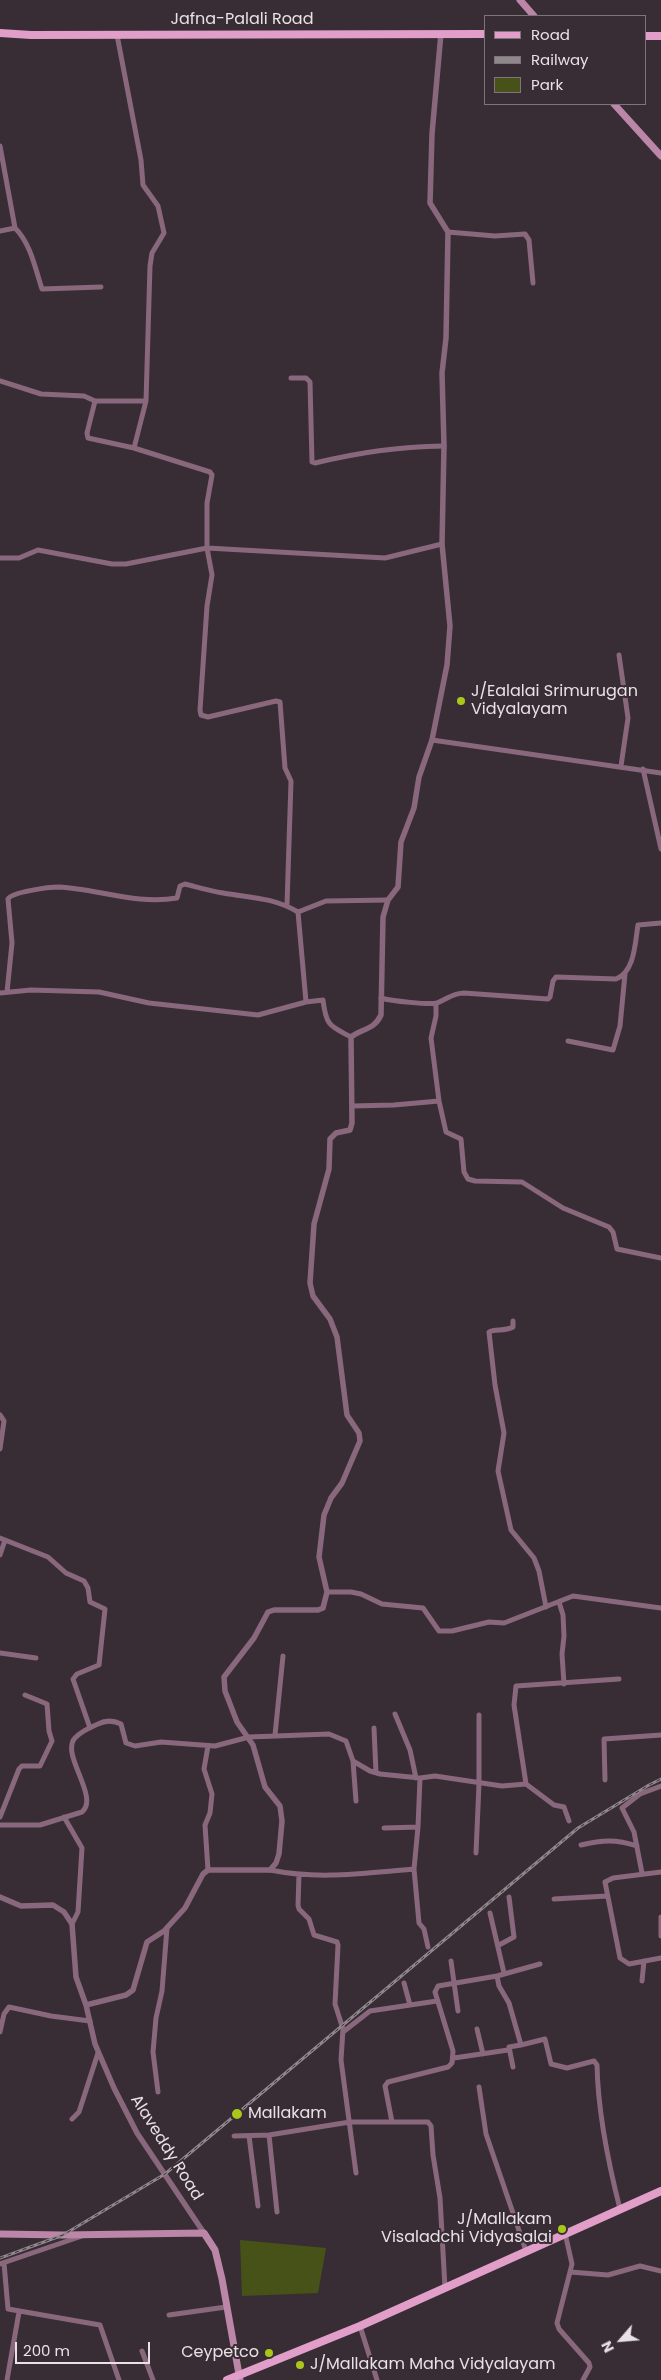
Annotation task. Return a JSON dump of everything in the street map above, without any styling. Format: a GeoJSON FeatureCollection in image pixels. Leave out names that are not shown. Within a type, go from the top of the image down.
{"type":"FeatureCollection","features":[{"type":"Feature","properties":{"kind":"main road"},"geometry":{"type":"LineString","coordinates":[[520,0],[533,15]]}},
{"type":"Feature","properties":{"kind":"main road","name":"Jafna-Palali Road"},"geometry":{"type":"LineString","coordinates":[[0,33],[117,35],[483,34]]}},
{"type":"Feature","properties":{"kind":"main road"},"geometry":{"type":"LineString","coordinates":[[646,36],[661,36]]}},
{"type":"Feature","properties":{"kind":"main road"},"geometry":{"type":"LineString","coordinates":[[615,105],[661,156]]}},
{"type":"Feature","properties":{"kind":"main road"},"geometry":{"type":"LineString","coordinates":[[227,2380],[240,2378],[360,2326],[661,2191]]}},
{"type":"Feature","properties":{"kind":"main road"},"geometry":{"type":"LineString","coordinates":[[0,2234],[204,2233],[215,2250],[240,2378]]}},
{"type":"Feature","properties":{"kind":"street"},"geometry":{"type":"LineString","coordinates":[[351,1037],[372,1028],[377,1023],[380,1015],[384,917],[388,900],[398,887],[401,842],[414,808],[419,777],[432,740],[447,665],[450,626],[442,544],[444,446],[442,373],[446,338],[448,232],[430,203],[432,134],[441,33]]}},
{"type":"Feature","properties":{"kind":"street"},"geometry":{"type":"LineString","coordinates":[[117,35],[141,160],[143,185],[158,206],[164,233],[152,253],[150,266],[146,402],[134,448]]}},
{"type":"Feature","properties":{"kind":"street"},"geometry":{"type":"LineString","coordinates":[[0,146],[15,228],[22,235],[30,252],[42,290],[101,287]]}},
{"type":"Feature","properties":{"kind":"street"},"geometry":{"type":"LineString","coordinates":[[0,231],[15,228]]}},
{"type":"Feature","properties":{"kind":"street"},"geometry":{"type":"LineString","coordinates":[[448,232],[495,236],[525,234],[529,240],[532,283]]}},
{"type":"Feature","properties":{"kind":"street"},"geometry":{"type":"LineString","coordinates":[[291,378],[306,378],[310,382],[312,462],[315,463],[361,452],[397,447],[444,446]]}},
{"type":"Feature","properties":{"kind":"street"},"geometry":{"type":"LineString","coordinates":[[0,381],[41,394],[84,396],[95,401],[146,402]]}},
{"type":"Feature","properties":{"kind":"street"},"geometry":{"type":"LineString","coordinates":[[95,401],[87,434],[88,438],[134,448],[210,472],[212,475],[207,503],[207,548],[212,575],[207,606],[200,710],[202,715],[208,717],[276,701],[280,702],[285,768],[291,782],[287,905]]}},
{"type":"Feature","properties":{"kind":"street"},"geometry":{"type":"LineString","coordinates":[[0,558],[19,558],[38,550],[112,564],[126,564],[207,548],[385,558],[442,544]]}},
{"type":"Feature","properties":{"kind":"street"},"geometry":{"type":"LineString","coordinates":[[619,655],[628,718],[621,766]]}},
{"type":"Feature","properties":{"kind":"street"},"geometry":{"type":"LineString","coordinates":[[432,740],[661,773]]}},
{"type":"Feature","properties":{"kind":"street"},"geometry":{"type":"LineString","coordinates":[[642,769],[661,849]]}},
{"type":"Feature","properties":{"kind":"street"},"geometry":{"type":"LineString","coordinates":[[7,992],[12,943],[8,899],[14,894],[58,887],[130,898],[166,900],[177,898],[180,886],[185,884],[220,893],[266,898],[287,905],[298,912]]}},
{"type":"Feature","properties":{"kind":"street"},"geometry":{"type":"LineString","coordinates":[[298,912],[326,901],[388,900]]}},
{"type":"Feature","properties":{"kind":"street"},"geometry":{"type":"LineString","coordinates":[[298,912],[306,1002]]}},
{"type":"Feature","properties":{"kind":"street"},"geometry":{"type":"LineString","coordinates":[[568,1041],[613,1050],[620,1026],[625,974],[630,965],[638,925],[661,923]]}},
{"type":"Feature","properties":{"kind":"street"},"geometry":{"type":"LineString","coordinates":[[381,998],[393,1001],[436,1004],[456,993],[548,999],[556,977],[616,979],[625,974]]}},
{"type":"Feature","properties":{"kind":"street"},"geometry":{"type":"LineString","coordinates":[[0,993],[31,990],[99,992],[149,1003],[258,1015],[306,1002],[324,1000],[325,1017],[330,1026],[351,1037]]}},
{"type":"Feature","properties":{"kind":"street"},"geometry":{"type":"LineString","coordinates":[[436,1004],[436,1016],[431,1038],[439,1101],[446,1132],[461,1139],[464,1172],[468,1179],[475,1181],[522,1182],[563,1208],[609,1227],[613,1232],[617,1249],[661,1258]]}},
{"type":"Feature","properties":{"kind":"street"},"geometry":{"type":"LineString","coordinates":[[270,1870],[276,1863],[279,1854],[282,1821],[280,1806],[265,1787],[249,1738],[237,1722],[225,1691],[224,1677],[254,1638],[268,1612],[274,1610],[318,1610],[323,1608],[327,1592],[319,1557],[324,1515],[331,1498],[342,1483],[360,1441],[359,1433],[347,1415],[337,1338],[330,1319],[313,1296],[310,1283],[314,1224],[329,1169],[330,1139],[336,1133],[350,1130],[352,1106],[351,1037]]}},
{"type":"Feature","properties":{"kind":"street"},"geometry":{"type":"LineString","coordinates":[[352,1106],[439,1101]]}},
{"type":"Feature","properties":{"kind":"street"},"geometry":{"type":"LineString","coordinates":[[513,1321],[513,1327],[507,1330],[489,1332],[495,1384],[504,1433],[498,1472],[511,1530],[534,1558],[539,1570],[546,1606]]}},
{"type":"Feature","properties":{"kind":"street"},"geometry":{"type":"LineString","coordinates":[[0,1416],[4,1421],[0,1449]]}},
{"type":"Feature","properties":{"kind":"street"},"geometry":{"type":"LineString","coordinates":[[0,1555],[2,1539],[48,1557],[66,1573],[84,1581],[88,1588],[90,1602],[105,1609],[99,1665],[77,1674],[74,1679],[90,1728]]}},
{"type":"Feature","properties":{"kind":"street"},"geometry":{"type":"LineString","coordinates":[[327,1592],[352,1592],[382,1604],[423,1608],[439,1631],[452,1631],[489,1622],[504,1623],[573,1596],[661,1608]]}},
{"type":"Feature","properties":{"kind":"street"},"geometry":{"type":"LineString","coordinates":[[559,1602],[563,1615],[564,1636],[562,1654],[564,1684]]}},
{"type":"Feature","properties":{"kind":"street"},"geometry":{"type":"LineString","coordinates":[[0,1653],[36,1658]]}},
{"type":"Feature","properties":{"kind":"street"},"geometry":{"type":"LineString","coordinates":[[275,1735],[283,1656]]}},
{"type":"Feature","properties":{"kind":"street"},"geometry":{"type":"LineString","coordinates":[[526,1784],[514,1705],[514,1689],[525,1684],[564,1684],[619,1679]]}},
{"type":"Feature","properties":{"kind":"street"},"geometry":{"type":"LineString","coordinates":[[0,1817],[19,1769],[22,1766],[40,1766],[52,1741],[47,1704],[25,1695]]}},
{"type":"Feature","properties":{"kind":"street"},"geometry":{"type":"LineString","coordinates":[[395,1714],[410,1750],[418,1778],[418,1827],[414,1869],[419,1923],[424,1929],[428,1947]]}},
{"type":"Feature","properties":{"kind":"street"},"geometry":{"type":"LineString","coordinates":[[476,1853],[479,1716]]}},
{"type":"Feature","properties":{"kind":"street"},"geometry":{"type":"LineString","coordinates":[[0,1825],[40,1825],[82,1812],[88,1804],[72,1749],[76,1736],[101,1722],[121,1724],[126,1742],[130,1746],[161,1742],[224,1746],[249,1738],[275,1735],[329,1734],[339,1736],[346,1741],[353,1761],[356,1801]]}},
{"type":"Feature","properties":{"kind":"street"},"geometry":{"type":"LineString","coordinates":[[374,1728],[376,1773]]}},
{"type":"Feature","properties":{"kind":"street"},"geometry":{"type":"LineString","coordinates":[[605,1780],[604,1739],[661,1734]]}},
{"type":"Feature","properties":{"kind":"street"},"geometry":{"type":"LineString","coordinates":[[208,1746],[204,1769],[212,1794],[210,1813],[205,1826],[208,1870]]}},
{"type":"Feature","properties":{"kind":"street"},"geometry":{"type":"LineString","coordinates":[[353,1761],[376,1773],[418,1778],[435,1776],[502,1786],[526,1784],[554,1805],[564,1807],[569,1821]]}},
{"type":"Feature","properties":{"kind":"street"},"geometry":{"type":"LineString","coordinates":[[642,1873],[634,1832],[622,1808],[640,1794],[661,1786]]}},
{"type":"Feature","properties":{"kind":"street"},"geometry":{"type":"LineString","coordinates":[[0,1897],[21,1906],[53,1905],[64,1912],[72,1924],[78,1912],[82,1848],[64,1817]]}},
{"type":"Feature","properties":{"kind":"street"},"geometry":{"type":"LineString","coordinates":[[384,1828],[418,1827]]}},
{"type":"Feature","properties":{"kind":"street"},"geometry":{"type":"LineString","coordinates":[[581,1845],[606,1840],[621,1841],[637,1846]]}},
{"type":"Feature","properties":{"kind":"street"},"geometry":{"type":"LineString","coordinates":[[86,2005],[126,1995],[133,1990],[147,1942],[167,1928],[185,1908],[203,1874],[208,1870],[270,1870],[299,1875],[358,1875],[414,1869]]}},
{"type":"Feature","properties":{"kind":"street"},"geometry":{"type":"LineString","coordinates":[[661,1872],[642,1873],[605,1882],[620,1958],[629,1964],[661,1958]]}},
{"type":"Feature","properties":{"kind":"street"},"geometry":{"type":"LineString","coordinates":[[299,1875],[298,1905],[299,1909],[310,1919],[312,1932],[314,1935],[337,1942],[335,2004],[342,2032],[341,2060],[356,2173]]}},
{"type":"Feature","properties":{"kind":"street"},"geometry":{"type":"LineString","coordinates":[[554,1899],[607,1896]]}},
{"type":"Feature","properties":{"kind":"street"},"geometry":{"type":"LineString","coordinates":[[499,1945],[514,1937],[509,1897]]}},
{"type":"Feature","properties":{"kind":"street"},"geometry":{"type":"LineString","coordinates":[[490,1913],[504,1973]]}},
{"type":"Feature","properties":{"kind":"street"},"geometry":{"type":"LineString","coordinates":[[661,1917],[661,1936]]}},
{"type":"Feature","properties":{"kind":"street","name":"Alaveddy Road"},"geometry":{"type":"LineString","coordinates":[[72,1924],[76,1977],[86,2005],[98,2053],[137,2133],[204,2233]]}},
{"type":"Feature","properties":{"kind":"street"},"geometry":{"type":"LineString","coordinates":[[158,2092],[153,2052],[156,2018],[162,1992],[167,1928]]}},
{"type":"Feature","properties":{"kind":"street"},"geometry":{"type":"LineString","coordinates":[[451,1961],[458,2011]]}},
{"type":"Feature","properties":{"kind":"street"},"geometry":{"type":"LineString","coordinates":[[642,1981],[644,1961]]}},
{"type":"Feature","properties":{"kind":"street"},"geometry":{"type":"LineString","coordinates":[[392,2122],[385,2086],[388,2082],[448,2067],[452,2064],[454,2058],[435,1992],[438,1986],[497,1976],[540,1964]]}},
{"type":"Feature","properties":{"kind":"street"},"geometry":{"type":"LineString","coordinates":[[497,1976],[499,1986],[509,2003],[521,2045]]}},
{"type":"Feature","properties":{"kind":"street"},"geometry":{"type":"LineString","coordinates":[[404,1983],[410,2004]]}},
{"type":"Feature","properties":{"kind":"street"},"geometry":{"type":"LineString","coordinates":[[342,2032],[370,2011],[437,2001]]}},
{"type":"Feature","properties":{"kind":"street"},"geometry":{"type":"LineString","coordinates":[[0,2032],[4,2014],[9,2007],[50,2016],[90,2021]]}},
{"type":"Feature","properties":{"kind":"street"},"geometry":{"type":"LineString","coordinates":[[477,2029],[483,2054]]}},
{"type":"Feature","properties":{"kind":"street"},"geometry":{"type":"LineString","coordinates":[[454,2058],[508,2050],[509,2047],[545,2039],[551,2064],[567,2068],[594,2061],[597,2065],[601,2117],[608,2163],[620,2209]]}},
{"type":"Feature","properties":{"kind":"street"},"geometry":{"type":"LineString","coordinates":[[508,2050],[513,2067]]}},
{"type":"Feature","properties":{"kind":"street"},"geometry":{"type":"LineString","coordinates":[[72,2119],[79,2112],[96,2066],[98,2053]]}},
{"type":"Feature","properties":{"kind":"street"},"geometry":{"type":"LineString","coordinates":[[479,2087],[486,2134],[526,2251]]}},
{"type":"Feature","properties":{"kind":"street"},"geometry":{"type":"LineString","coordinates":[[234,2136],[268,2135],[350,2122],[423,2121],[431,2126],[433,2155],[440,2198],[445,2288]]}},
{"type":"Feature","properties":{"kind":"street"},"geometry":{"type":"LineString","coordinates":[[268,2135],[277,2212]]}},
{"type":"Feature","properties":{"kind":"street"},"geometry":{"type":"LineString","coordinates":[[249,2136],[258,2206]]}},
{"type":"Feature","properties":{"kind":"street"},"geometry":{"type":"LineString","coordinates":[[565,2233],[572,2264],[557,2323],[559,2329],[589,2363],[590,2367],[583,2380]]}},
{"type":"Feature","properties":{"kind":"street"},"geometry":{"type":"LineString","coordinates":[[87,2235],[2,2264],[7,2306],[8,2310],[100,2325],[119,2380]]}},
{"type":"Feature","properties":{"kind":"street"},"geometry":{"type":"LineString","coordinates":[[570,2272],[608,2275],[640,2266],[661,2271]]}},
{"type":"Feature","properties":{"kind":"street"},"geometry":{"type":"LineString","coordinates":[[169,2315],[226,2307]]}},
{"type":"Feature","properties":{"kind":"street"},"geometry":{"type":"LineString","coordinates":[[7,2380],[19,2312]]}},
{"type":"Feature","properties":{"kind":"street"},"geometry":{"type":"LineString","coordinates":[[360,2326],[377,2380]]}},
{"type":"Feature","properties":{"kind":"street"},"geometry":{"type":"LineString","coordinates":[[142,2351],[154,2380]]}},
{"type":"Feature","properties":{"kind":"green space"},"geometry":{"type":"Polygon","coordinates":[[[240,2240],[326,2248],[318,2293],[242,2296],[240,2240]]]}},
{"type":"Feature","properties":{"kind":"railway"},"geometry":{"type":"LineString","coordinates":[[0,2258],[63,2235],[165,2174],[578,1828],[661,1779]]}},
{"type":"Feature","properties":{"kind":"place","name":"J/Ealalai Srimurugan Vidyalayam"},"geometry":{"type":"Point","coordinates":[461,701]}},
{"type":"Feature","properties":{"kind":"place","name":"Mallakam"},"geometry":{"type":"Point","coordinates":[237,2114]}},
{"type":"Feature","properties":{"kind":"place","name":"J/Mallakam Visaladchi Vidyasalai"},"geometry":{"type":"Point","coordinates":[562,2229]}},
{"type":"Feature","properties":{"kind":"place","name":"Ceypetco"},"geometry":{"type":"Point","coordinates":[269,2353]}},
{"type":"Feature","properties":{"kind":"place","name":"J/Mallakam Maha Vidyalayam"},"geometry":{"type":"Point","coordinates":[300,2365]}}]}
